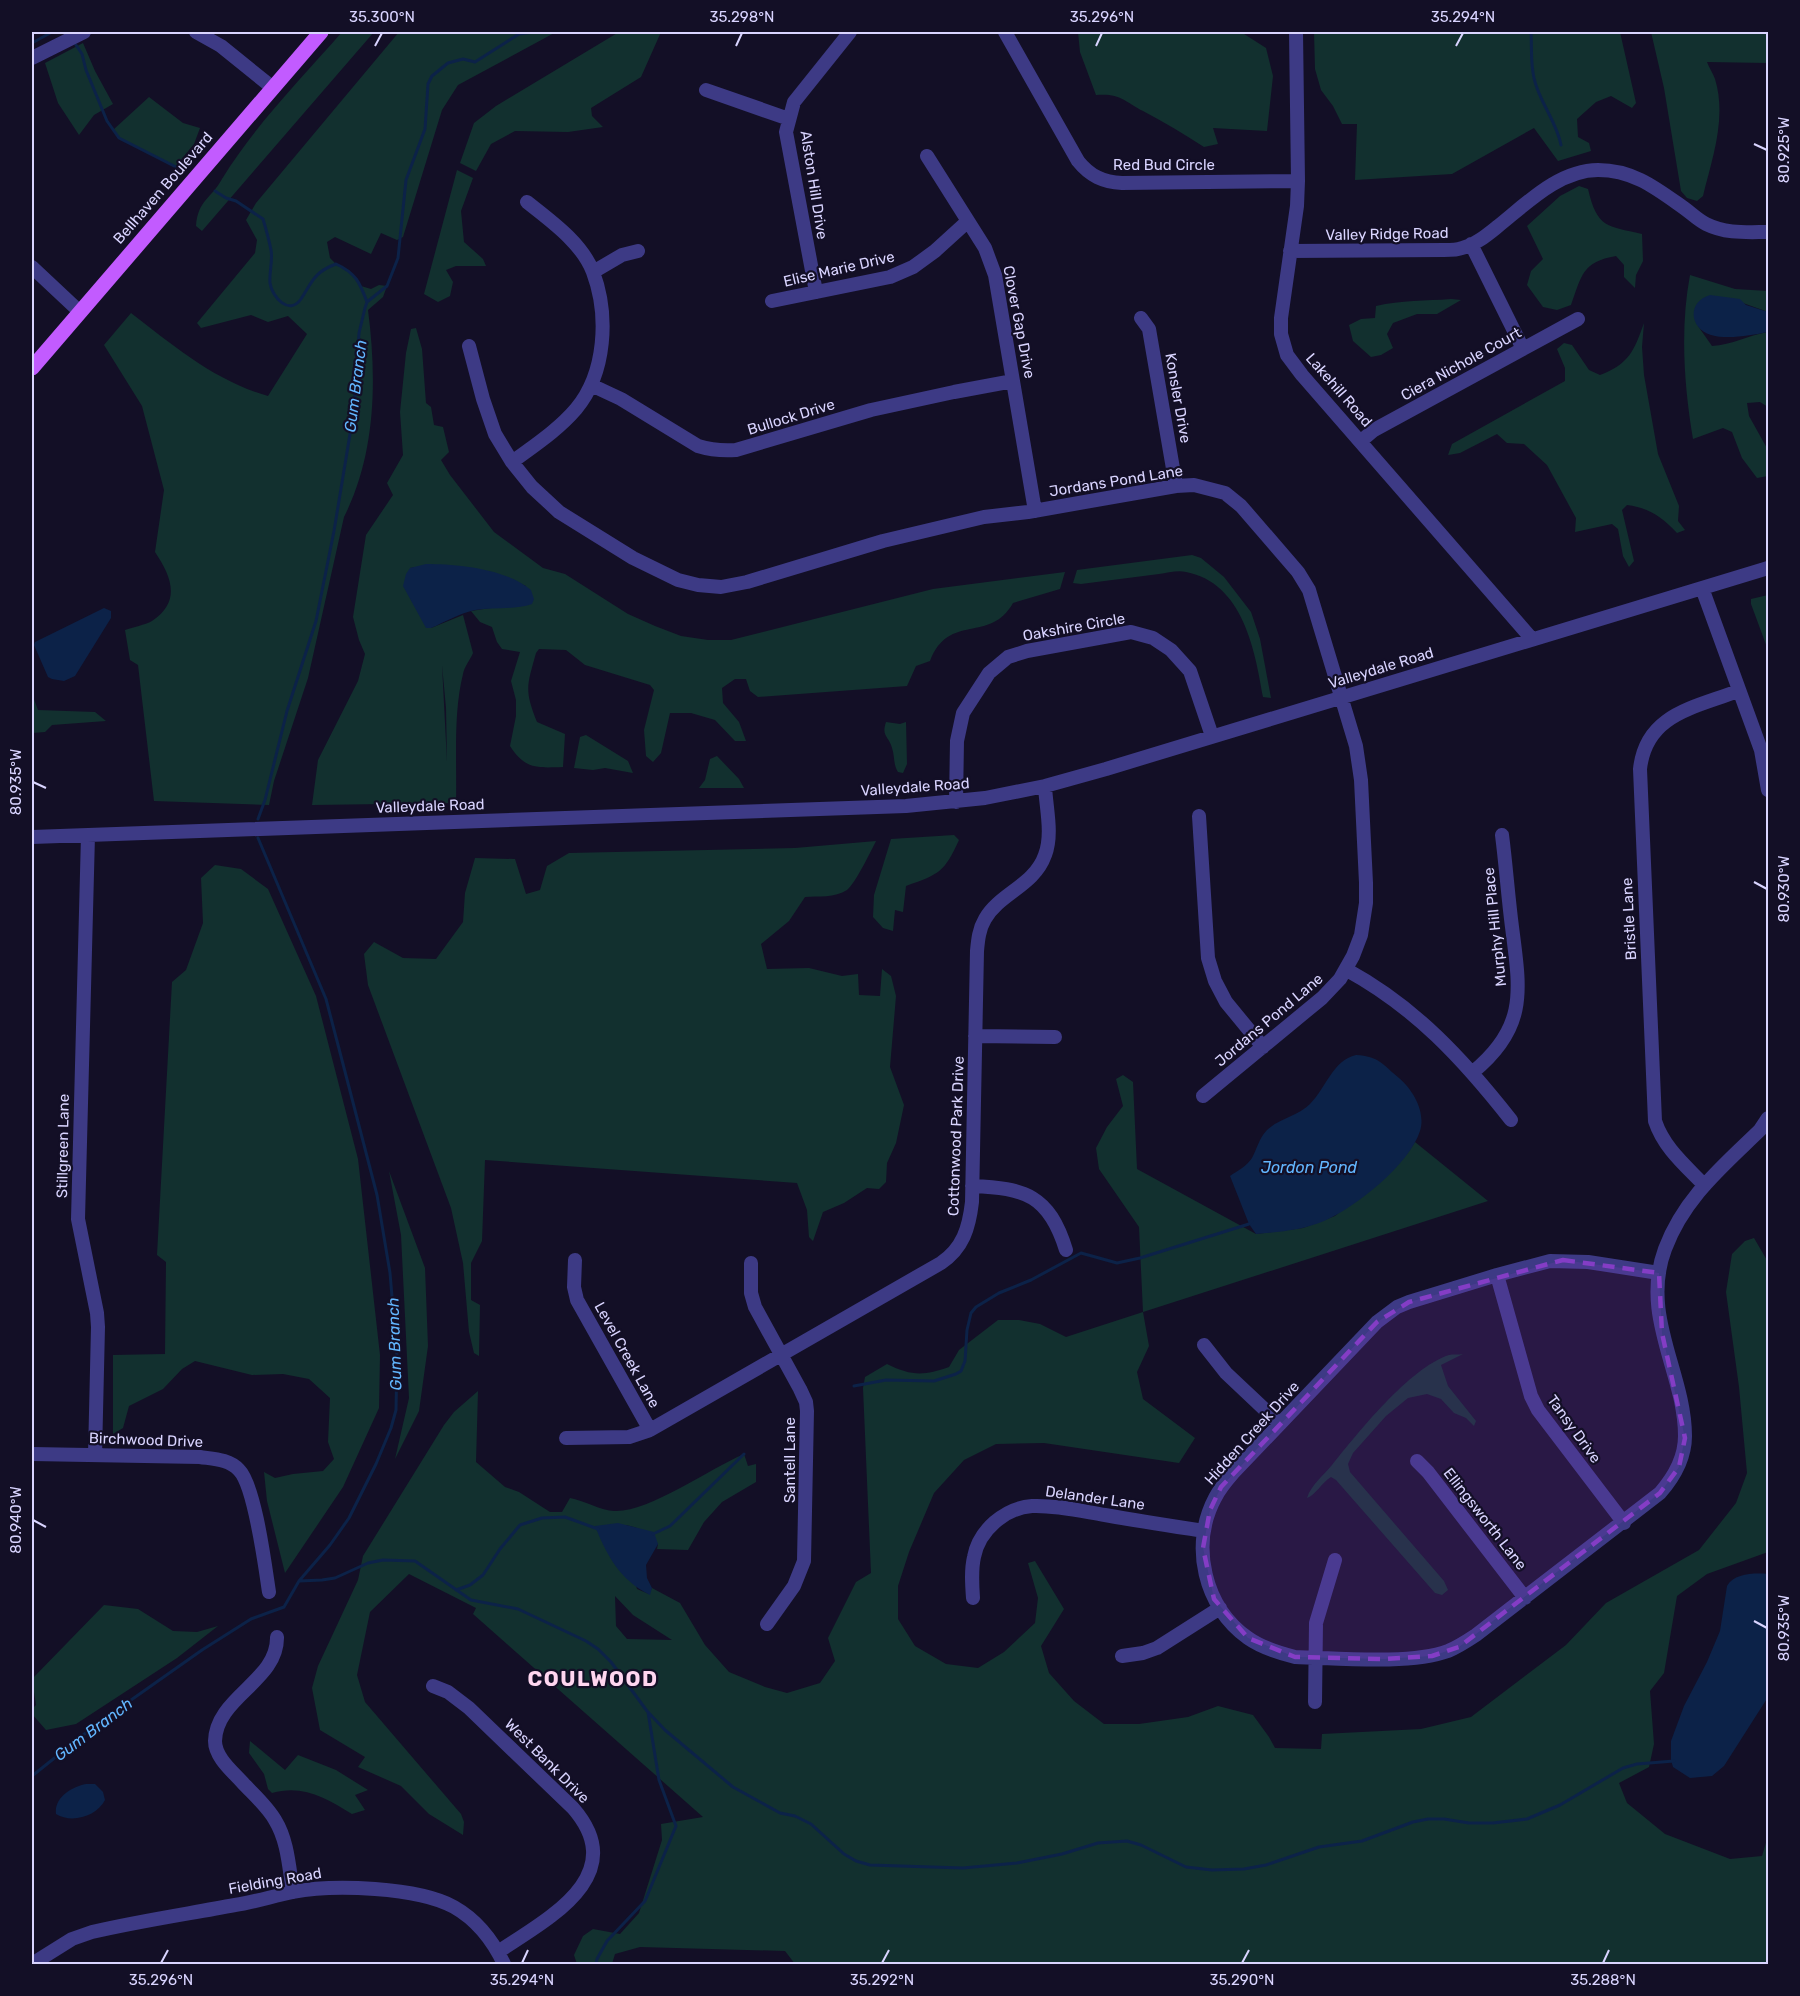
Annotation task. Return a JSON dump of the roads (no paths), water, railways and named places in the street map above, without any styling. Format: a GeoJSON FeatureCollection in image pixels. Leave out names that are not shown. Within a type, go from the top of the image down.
{"type":"FeatureCollection","features":[{"type":"Feature","properties":{"kind":"main road","name":"Bellhaven Boulevard"},"geometry":{"type":"LineString","coordinates":[[32,368],[321,32]]}},
{"type":"Feature","properties":{"kind":"street"},"geometry":{"type":"LineString","coordinates":[[32,58],[84,32]]}},
{"type":"Feature","properties":{"kind":"street"},"geometry":{"type":"LineString","coordinates":[[196,32],[221,46],[273,88]]}},
{"type":"Feature","properties":{"kind":"street","name":"Alston Hill Drive"},"geometry":{"type":"LineString","coordinates":[[816,292],[786,132],[794,102],[850,32]]}},
{"type":"Feature","properties":{"kind":"street","name":"Red Bud Circle"},"geometry":{"type":"LineString","coordinates":[[1005,32],[1078,161],[1085,170],[1100,179],[1122,183],[1298,181]]}},
{"type":"Feature","properties":{"kind":"street","name":"Lakehill Road"},"geometry":{"type":"LineString","coordinates":[[1296,32],[1297,206],[1281,318],[1282,343],[1287,355],[1302,375],[1532,639]]}},
{"type":"Feature","properties":{"kind":"street"},"geometry":{"type":"LineString","coordinates":[[706,90],[789,119]]}},
{"type":"Feature","properties":{"kind":"street","name":"Clover Gap Drive"},"geometry":{"type":"LineString","coordinates":[[927,156],[985,248],[995,275],[1035,511]]}},
{"type":"Feature","properties":{"kind":"street","name":"Valley Ridge Road"},"geometry":{"type":"LineString","coordinates":[[1290,252],[1462,248],[1471,244],[1560,179],[1596,170],[1632,175],[1646,181],[1704,224],[1738,233],[1768,232]]}},
{"type":"Feature","properties":{"kind":"street"},"geometry":{"type":"LineString","coordinates":[[512,462],[556,429],[578,407],[591,385],[599,360],[602,335],[602,311],[593,272],[580,251],[567,237],[527,202]]}},
{"type":"Feature","properties":{"kind":"street","name":"Elise Marie Drive"},"geometry":{"type":"LineString","coordinates":[[772,301],[890,277],[914,267],[968,221]]}},
{"type":"Feature","properties":{"kind":"street"},"geometry":{"type":"LineString","coordinates":[[1471,244],[1524,349]]}},
{"type":"Feature","properties":{"kind":"street"},"geometry":{"type":"LineString","coordinates":[[593,272],[622,255],[638,251]]}},
{"type":"Feature","properties":{"kind":"street"},"geometry":{"type":"LineString","coordinates":[[32,267],[80,312]]}},
{"type":"Feature","properties":{"kind":"street","name":"Konsler Drive"},"geometry":{"type":"LineString","coordinates":[[1141,318],[1149,329],[1176,486]]}},
{"type":"Feature","properties":{"kind":"street","name":"Ciera Nichole Court"},"geometry":{"type":"LineString","coordinates":[[1361,441],[1374,430],[1578,319]]}},
{"type":"Feature","properties":{"kind":"street","name":"Jordans Pond Lane"},"geometry":{"type":"LineString","coordinates":[[470,345],[483,399],[495,434],[512,462],[532,487],[559,512],[633,558],[660,573],[698,585],[721,587],[747,582],[922,530],[984,517],[1035,511],[1176,486],[1194,485],[1225,493],[1241,506],[1298,572],[1309,590],[1342,697],[1359,763],[1366,903],[1361,935],[1347,970],[1340,979],[1322,998],[1203,1096]]}},
{"type":"Feature","properties":{"kind":"street","name":"Bullock Drive"},"geometry":{"type":"LineString","coordinates":[[591,385],[621,399],[698,446],[724,451],[736,450],[871,410],[1013,381]]}},
{"type":"Feature","properties":{"kind":"street","name":"Valleydale Road"},"geometry":{"type":"LineString","coordinates":[[32,837],[906,806],[996,796],[1106,769],[1768,568]]}},
{"type":"Feature","properties":{"kind":"street"},"geometry":{"type":"LineString","coordinates":[[1702,588],[1761,750],[1768,790]]}},
{"type":"Feature","properties":{"kind":"street","name":"Oakshire Circle"},"geometry":{"type":"LineString","coordinates":[[956,802],[957,741],[963,713],[989,673],[1008,657],[1027,651],[1131,632],[1153,638],[1171,650],[1190,671],[1212,736]]}},
{"type":"Feature","properties":{"kind":"street","name":"Bristle Lane"},"geometry":{"type":"LineString","coordinates":[[1704,1185],[1666,1146],[1655,1121],[1641,753],[1649,737],[1676,715],[1738,691]]}},
{"type":"Feature","properties":{"kind":"street","name":"Cottonwood Park Drive"},"geometry":{"type":"LineString","coordinates":[[566,1438],[629,1437],[650,1430],[941,1263],[960,1246],[968,1230],[972,1186],[977,951],[980,931],[990,912],[1007,896],[1025,884],[1040,866],[1045,855],[1048,825],[1044,786]]}},
{"type":"Feature","properties":{"kind":"street"},"geometry":{"type":"LineString","coordinates":[[1200,816],[1208,958],[1215,981],[1226,1002],[1263,1047]]}},
{"type":"Feature","properties":{"kind":"street","name":"Stillgreen Lane"},"geometry":{"type":"LineString","coordinates":[[88,835],[78,1219],[98,1327],[95,1455]]}},
{"type":"Feature","properties":{"kind":"street","name":"Murphy Hill Place"},"geometry":{"type":"LineString","coordinates":[[1473,1072],[1490,1058],[1506,1036],[1515,1013],[1519,993],[1502,835]]}},
{"type":"Feature","properties":{"kind":"street"},"geometry":{"type":"LineString","coordinates":[[1347,970],[1389,995],[1418,1018],[1473,1072],[1511,1120]]}},
{"type":"Feature","properties":{"kind":"street"},"geometry":{"type":"LineString","coordinates":[[975,1036],[1055,1037]]}},
{"type":"Feature","properties":{"kind":"street","name":"Hidden Creek Drive"},"geometry":{"type":"LineString","coordinates":[[1659,1273],[1588,1262],[1550,1261],[1409,1302],[1397,1307],[1377,1322],[1221,1487],[1209,1510],[1204,1531],[1203,1566],[1208,1584],[1220,1608],[1236,1628],[1265,1648],[1289,1655],[1416,1658],[1446,1652],[1459,1647],[1476,1635],[1660,1493],[1671,1481],[1679,1467],[1685,1438],[1680,1402],[1662,1333],[1658,1306],[1659,1273],[1664,1251],[1684,1209],[1704,1185],[1766,1128]]}},
{"type":"Feature","properties":{"kind":"street"},"geometry":{"type":"LineString","coordinates":[[972,1186],[1018,1190],[1041,1203],[1058,1227],[1066,1250]]}},
{"type":"Feature","properties":{"kind":"street","name":"Level Creek Lane"},"geometry":{"type":"LineString","coordinates":[[575,1260],[574,1287],[577,1300],[650,1430]]}},
{"type":"Feature","properties":{"kind":"street","name":"Santell Lane"},"geometry":{"type":"LineString","coordinates":[[750,1263],[752,1299],[806,1402],[806,1548],[804,1562],[800,1574],[767,1624]]}},
{"type":"Feature","properties":{"kind":"street","name":"Tansy Drive"},"geometry":{"type":"LineString","coordinates":[[1497,1275],[1531,1396],[1538,1410],[1624,1523]]}},
{"type":"Feature","properties":{"kind":"street"},"geometry":{"type":"LineString","coordinates":[[1204,1346],[1226,1373],[1280,1424]]}},
{"type":"Feature","properties":{"kind":"street","name":"Birchwood Drive"},"geometry":{"type":"LineString","coordinates":[[32,1454],[215,1459],[239,1469],[246,1481],[252,1503],[269,1592]]}},
{"type":"Feature","properties":{"kind":"street","name":"Ellingsworth Lane"},"geometry":{"type":"LineString","coordinates":[[1417,1461],[1428,1472],[1525,1598]]}},
{"type":"Feature","properties":{"kind":"street","name":"Delander Lane"},"geometry":{"type":"LineString","coordinates":[[973,1598],[972,1577],[978,1544],[997,1520],[1020,1509],[1032,1506],[1066,1509],[1204,1531]]}},
{"type":"Feature","properties":{"kind":"street"},"geometry":{"type":"LineString","coordinates":[[1315,1702],[1316,1623],[1335,1560]]}},
{"type":"Feature","properties":{"kind":"street"},"geometry":{"type":"LineString","coordinates":[[1122,1656],[1157,1648],[1220,1608]]}},
{"type":"Feature","properties":{"kind":"street"},"geometry":{"type":"LineString","coordinates":[[277,1637],[278,1646],[268,1666],[224,1715],[215,1737],[215,1744],[226,1764],[275,1820],[287,1854],[293,1892]]}},
{"type":"Feature","properties":{"kind":"street","name":"West Bank Drive"},"geometry":{"type":"LineString","coordinates":[[433,1686],[448,1692],[469,1708],[573,1808],[587,1827],[591,1839],[591,1864],[573,1899],[501,1958]]}},
{"type":"Feature","properties":{"kind":"street","name":"Fielding Road"},"geometry":{"type":"LineString","coordinates":[[40,1962],[72,1939],[92,1932],[238,1905],[293,1892],[347,1887],[436,1899],[456,1908],[488,1937],[501,1958]]}},
{"type":"Feature","properties":{"kind":"water"},"geometry":{"type":"Polygon","coordinates":[[[1710,295],[1740,299],[1746,305],[1768,312],[1768,332],[1725,337],[1704,332],[1695,321],[1694,309],[1697,303],[1710,295]]]}},
{"type":"Feature","properties":{"kind":"water"},"geometry":{"type":"Polygon","coordinates":[[[426,564],[481,569],[509,577],[531,590],[534,599],[532,604],[525,606],[469,611],[431,628],[426,628],[403,586],[410,568],[426,564]]]}},
{"type":"Feature","properties":{"kind":"water"},"geometry":{"type":"Polygon","coordinates":[[[104,608],[111,611],[111,618],[75,676],[64,681],[48,677],[34,645],[35,642],[104,608]]]}},
{"type":"Feature","properties":{"kind":"water","name":"Jordon Pond"},"geometry":{"type":"Polygon","coordinates":[[[1356,1055],[1370,1057],[1380,1062],[1404,1083],[1413,1095],[1421,1116],[1420,1131],[1414,1144],[1380,1184],[1337,1215],[1308,1227],[1256,1234],[1249,1224],[1230,1176],[1250,1161],[1267,1130],[1310,1104],[1336,1068],[1348,1058],[1356,1055]]]}},
{"type":"Feature","properties":{"kind":"water"},"geometry":{"type":"Polygon","coordinates":[[[618,1523],[654,1532],[658,1544],[646,1565],[647,1578],[652,1588],[650,1595],[630,1582],[616,1566],[595,1526],[618,1523]]]}},
{"type":"Feature","properties":{"kind":"water"},"geometry":{"type":"Polygon","coordinates":[[[1768,1574],[1768,1697],[1724,1766],[1712,1776],[1690,1778],[1673,1767],[1671,1741],[1684,1706],[1720,1631],[1727,1586],[1740,1576],[1768,1574]]]}},
{"type":"Feature","properties":{"kind":"water"},"geometry":{"type":"Polygon","coordinates":[[[86,1784],[95,1784],[103,1792],[105,1800],[101,1806],[84,1817],[69,1818],[56,1814],[58,1803],[65,1794],[86,1784]]]}},
{"type":"Feature","properties":{"kind":"waterway"},"geometry":{"type":"LineString","coordinates":[[32,43],[52,32]]}},
{"type":"Feature","properties":{"kind":"waterway","name":"Gum Branch"},"geometry":{"type":"LineString","coordinates":[[258,819],[265,800],[287,711],[316,621],[354,410],[359,333],[367,302],[387,286],[398,258],[406,180],[425,129],[428,84],[432,76],[448,63],[463,59],[475,62],[519,34],[534,32]]}},
{"type":"Feature","properties":{"kind":"waterway"},"geometry":{"type":"LineString","coordinates":[[1531,32],[1532,67],[1535,81],[1557,130],[1561,145]]}},
{"type":"Feature","properties":{"kind":"waterway"},"geometry":{"type":"LineString","coordinates":[[76,45],[82,54],[86,70],[107,121],[119,138],[180,169]]}},
{"type":"Feature","properties":{"kind":"waterway"},"geometry":{"type":"LineString","coordinates":[[215,191],[236,201],[263,219],[271,254],[271,288],[282,303],[291,306],[296,304],[318,274],[336,264],[356,279],[367,302]]}},
{"type":"Feature","properties":{"kind":"waterway","name":"Gum Branch"},"geometry":{"type":"LineString","coordinates":[[32,1776],[97,1724],[202,1650],[251,1619],[284,1607],[299,1581],[330,1545],[349,1518],[376,1464],[396,1410],[397,1356],[390,1273],[377,1195],[326,999],[258,838]]}},
{"type":"Feature","properties":{"kind":"waterway"},"geometry":{"type":"LineString","coordinates":[[854,1386],[886,1380],[934,1381],[956,1374],[961,1371],[965,1361],[967,1330],[971,1313],[976,1307],[999,1293],[1031,1280],[1081,1253],[1117,1263],[1140,1258],[1249,1224],[1252,1221]]}},
{"type":"Feature","properties":{"kind":"waterway"},"geometry":{"type":"LineString","coordinates":[[653,1534],[670,1526],[744,1454]]}},
{"type":"Feature","properties":{"kind":"waterway"},"geometry":{"type":"LineString","coordinates":[[456,1590],[470,1585],[483,1575],[500,1549],[520,1525],[542,1518],[565,1517],[598,1529]]}},
{"type":"Feature","properties":{"kind":"waterway"},"geometry":{"type":"LineString","coordinates":[[299,1581],[335,1578],[368,1563],[383,1560],[415,1561],[471,1600],[518,1609],[586,1641],[611,1662],[647,1711],[665,1730],[733,1787],[780,1813],[795,1816],[811,1824],[844,1854],[870,1865],[963,1868],[1017,1863],[1062,1854],[1098,1843],[1127,1841],[1141,1845],[1186,1867],[1212,1870],[1244,1869],[1266,1865],[1319,1847],[1362,1841],[1413,1822],[1428,1819],[1469,1823],[1527,1819],[1560,1805],[1623,1768],[1637,1764],[1674,1761]]}},
{"type":"Feature","properties":{"kind":"waterway"},"geometry":{"type":"LineString","coordinates":[[596,1964],[607,1941],[645,1901],[676,1826],[659,1780],[648,1712]]}},
{"type":"Feature","properties":{"kind":"district","name":"COULWOOD"},"geometry":{"type":"Point","coordinates":[593,1679]}}]}
